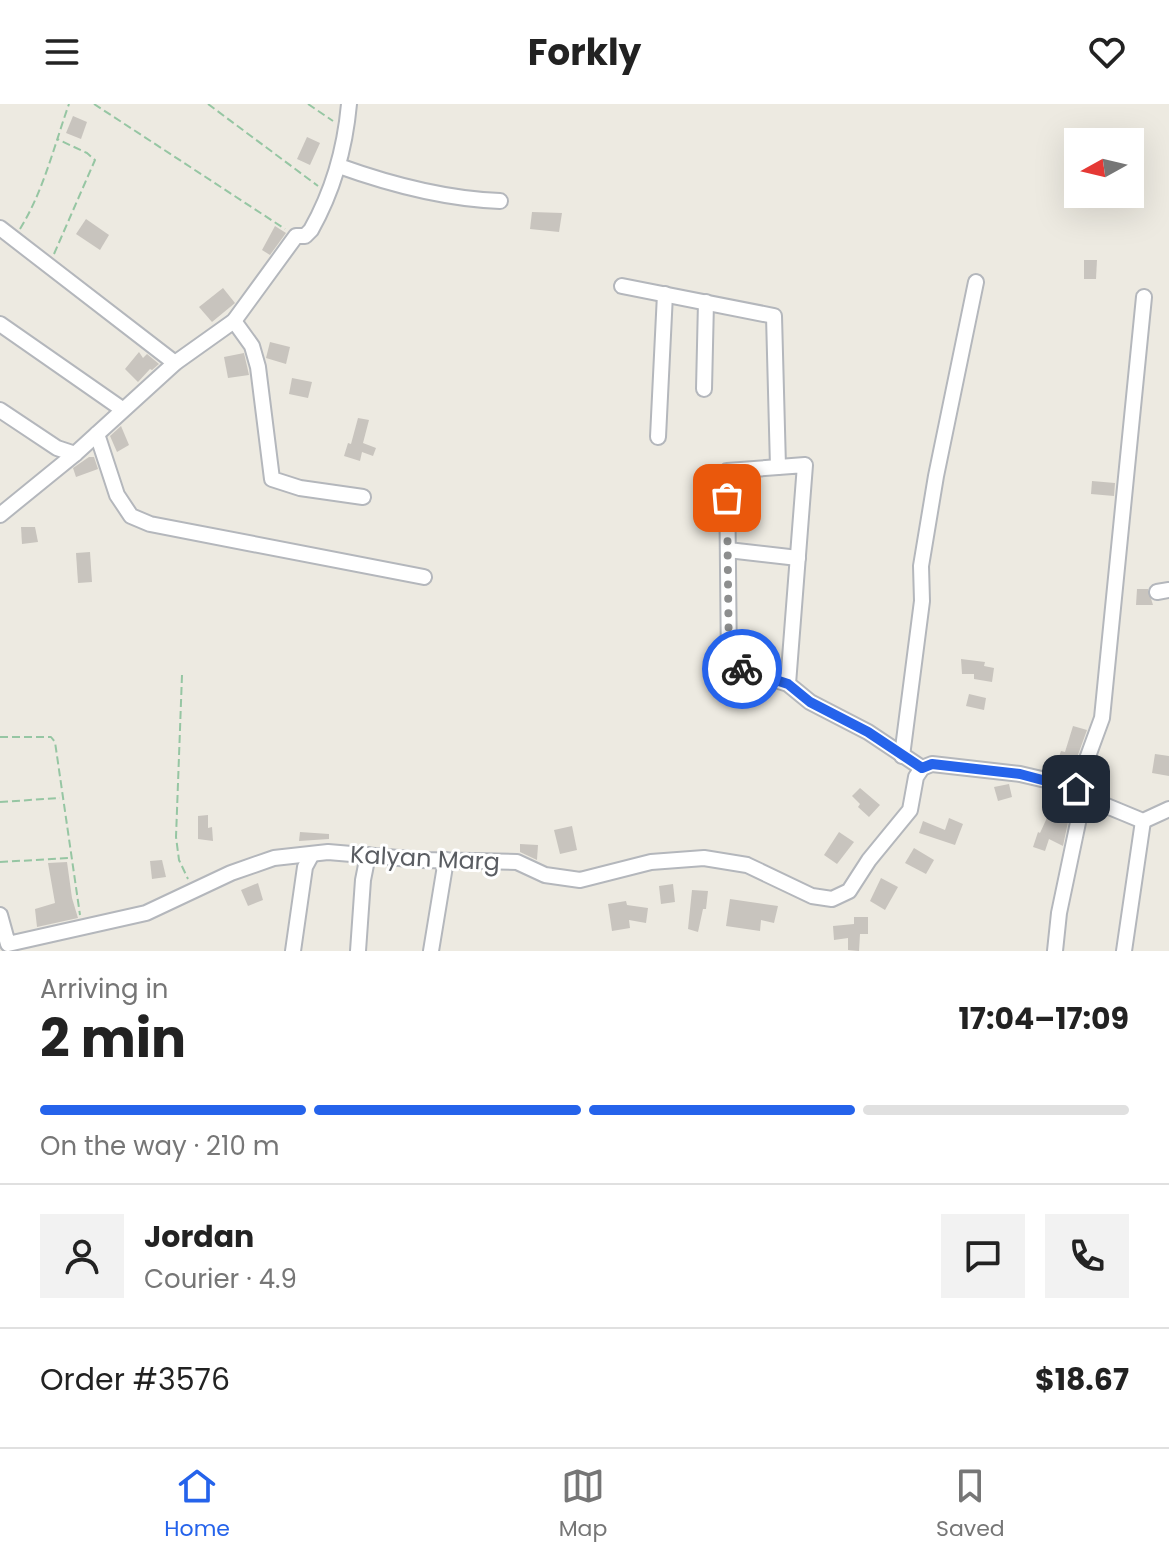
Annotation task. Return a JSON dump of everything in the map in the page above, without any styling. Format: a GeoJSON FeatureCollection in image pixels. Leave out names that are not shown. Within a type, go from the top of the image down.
{"type":"FeatureCollection","features":[{"type":"Feature","properties":{"kind":"street"},"geometry":{"type":"LineString","coordinates":[[0,515],[75,454],[175,363],[234,321],[296,236],[305,236],[311,230],[339,166],[349,104]]}},
{"type":"Feature","properties":{"kind":"street"},"geometry":{"type":"LineString","coordinates":[[339,166],[442,194],[500,201]]}},
{"type":"Feature","properties":{"kind":"street"},"geometry":{"type":"LineString","coordinates":[[0,228],[175,363]]}},
{"type":"Feature","properties":{"kind":"street"},"geometry":{"type":"LineString","coordinates":[[902,756],[922,601],[921,566],[976,282]]}},
{"type":"Feature","properties":{"kind":"street"},"geometry":{"type":"LineString","coordinates":[[622,286],[774,316],[778,467]]}},
{"type":"Feature","properties":{"kind":"street"},"geometry":{"type":"LineString","coordinates":[[658,437],[665,294]]}},
{"type":"Feature","properties":{"kind":"street"},"geometry":{"type":"LineString","coordinates":[[1055,951],[1059,913],[1080,813],[1076,789],[1102,718],[1144,297]]}},
{"type":"Feature","properties":{"kind":"street"},"geometry":{"type":"LineString","coordinates":[[704,389],[706,302]]}},
{"type":"Feature","properties":{"kind":"street"},"geometry":{"type":"LineString","coordinates":[[234,321],[252,346],[258,367],[272,479],[300,488],[363,497]]}},
{"type":"Feature","properties":{"kind":"street"},"geometry":{"type":"LineString","coordinates":[[0,324],[122,409]]}},
{"type":"Feature","properties":{"kind":"street"},"geometry":{"type":"LineString","coordinates":[[0,410],[57,448],[75,454]]}},
{"type":"Feature","properties":{"kind":"street"},"geometry":{"type":"LineString","coordinates":[[97,434],[117,495],[131,516],[150,524],[424,577]]}},
{"type":"Feature","properties":{"kind":"street"},"geometry":{"type":"LineString","coordinates":[[788,684],[805,465],[727,471],[729,665],[788,684],[810,702],[868,732],[922,768],[932,764],[1020,774],[1076,789],[1085,797],[1143,821],[1169,809]]}},
{"type":"Feature","properties":{"kind":"street"},"geometry":{"type":"LineString","coordinates":[[728,550],[798,558]]}},
{"type":"Feature","properties":{"kind":"street","name":"Kalyan Marg"},"geometry":{"type":"LineString","coordinates":[[0,915],[8,948],[146,913],[231,873],[274,858],[328,852],[517,862],[545,875],[580,880],[651,862],[704,858],[747,865],[812,896],[832,899],[849,891],[869,860],[910,810],[916,777],[922,768]]}},
{"type":"Feature","properties":{"kind":"street"},"geometry":{"type":"LineString","coordinates":[[1126,948],[1143,821]]}},
{"type":"Feature","properties":{"kind":"street"},"geometry":{"type":"LineString","coordinates":[[293,951],[305,867],[312,854]]}},
{"type":"Feature","properties":{"kind":"street"},"geometry":{"type":"LineString","coordinates":[[358,951],[368,855]]}},
{"type":"Feature","properties":{"kind":"street"},"geometry":{"type":"LineString","coordinates":[[431,951],[446,860]]}},
{"type":"Feature","properties":{"kind":"path"},"geometry":{"type":"LineString","coordinates":[[14,240],[30,213],[50,167],[69,104]]}},
{"type":"Feature","properties":{"kind":"path"},"geometry":{"type":"LineString","coordinates":[[94,104],[296,236]]}},
{"type":"Feature","properties":{"kind":"path"},"geometry":{"type":"LineString","coordinates":[[208,104],[328,194]]}},
{"type":"Feature","properties":{"kind":"path"},"geometry":{"type":"LineString","coordinates":[[308,104],[347,131]]}},
{"type":"Feature","properties":{"kind":"path"},"geometry":{"type":"LineString","coordinates":[[48,265],[95,160],[57,139]]}},
{"type":"Feature","properties":{"kind":"path"},"geometry":{"type":"LineString","coordinates":[[182,675],[176,837],[179,860],[193,891]]}},
{"type":"Feature","properties":{"kind":"path"},"geometry":{"type":"LineString","coordinates":[[0,737],[51,737],[57,750],[70,858],[83,928]]}},
{"type":"Feature","properties":{"kind":"path"},"geometry":{"type":"LineString","coordinates":[[0,802],[62,798]]}},
{"type":"Feature","properties":{"kind":"path"},"geometry":{"type":"LineString","coordinates":[[0,862],[70,858]]}},
{"type":"Feature","properties":{"kind":"building"},"geometry":{"type":"Polygon","coordinates":[[[73,116],[87,122],[81,139],[66,133],[73,116]]]}},
{"type":"Feature","properties":{"kind":"building"},"geometry":{"type":"Polygon","coordinates":[[[307,137],[320,143],[310,165],[297,159],[307,137]]]}},
{"type":"Feature","properties":{"kind":"building"},"geometry":{"type":"Polygon","coordinates":[[[532,212],[562,213],[559,232],[530,229],[532,212]]]}},
{"type":"Feature","properties":{"kind":"building"},"geometry":{"type":"Polygon","coordinates":[[[86,219],[109,235],[100,250],[76,234],[86,219]]]}},
{"type":"Feature","properties":{"kind":"building"},"geometry":{"type":"Polygon","coordinates":[[[275,226],[286,233],[270,255],[262,250],[275,226]]]}},
{"type":"Feature","properties":{"kind":"building"},"geometry":{"type":"Polygon","coordinates":[[[1084,260],[1097,260],[1096,279],[1084,279],[1084,260]]]}},
{"type":"Feature","properties":{"kind":"building"},"geometry":{"type":"Polygon","coordinates":[[[223,288],[235,303],[212,322],[199,307],[223,288]]]}},
{"type":"Feature","properties":{"kind":"building"},"geometry":{"type":"Polygon","coordinates":[[[270,342],[290,347],[286,364],[266,358],[270,342]]]}},
{"type":"Feature","properties":{"kind":"building"},"geometry":{"type":"Polygon","coordinates":[[[139,352],[143,358],[147,354],[159,364],[138,382],[125,369],[139,352]]]}},
{"type":"Feature","properties":{"kind":"building"},"geometry":{"type":"Polygon","coordinates":[[[244,353],[249,375],[228,378],[224,357],[244,353]]]}},
{"type":"Feature","properties":{"kind":"building"},"geometry":{"type":"Polygon","coordinates":[[[292,378],[312,382],[308,398],[289,394],[292,378]]]}},
{"type":"Feature","properties":{"kind":"building"},"geometry":{"type":"Polygon","coordinates":[[[358,418],[369,420],[363,443],[376,448],[373,456],[362,452],[360,461],[344,456],[348,443],[351,444],[358,418]]]}},
{"type":"Feature","properties":{"kind":"building"},"geometry":{"type":"Polygon","coordinates":[[[121,426],[129,445],[117,452],[110,436],[121,426]]]}},
{"type":"Feature","properties":{"kind":"building"},"geometry":{"type":"Polygon","coordinates":[[[94,457],[98,469],[76,477],[73,468],[94,457]]]}},
{"type":"Feature","properties":{"kind":"building"},"geometry":{"type":"Polygon","coordinates":[[[1092,481],[1115,483],[1114,496],[1091,494],[1092,481]]]}},
{"type":"Feature","properties":{"kind":"building"},"geometry":{"type":"Polygon","coordinates":[[[21,527],[35,527],[38,542],[22,544],[21,527]]]}},
{"type":"Feature","properties":{"kind":"building"},"geometry":{"type":"Polygon","coordinates":[[[90,552],[92,582],[78,583],[76,553],[90,552]]]}},
{"type":"Feature","properties":{"kind":"building"},"geometry":{"type":"Polygon","coordinates":[[[1137,589],[1148,589],[1153,605],[1136,605],[1137,589]]]}},
{"type":"Feature","properties":{"kind":"building"},"geometry":{"type":"Polygon","coordinates":[[[961,659],[985,662],[984,666],[994,668],[992,682],[974,679],[974,674],[962,674],[961,659]]]}},
{"type":"Feature","properties":{"kind":"building"},"geometry":{"type":"Polygon","coordinates":[[[969,694],[986,698],[984,710],[966,706],[969,694]]]}},
{"type":"Feature","properties":{"kind":"building"},"geometry":{"type":"Polygon","coordinates":[[[1073,726],[1087,730],[1071,774],[1055,768],[1061,751],[1065,752],[1073,726]]]}},
{"type":"Feature","properties":{"kind":"building"},"geometry":{"type":"Polygon","coordinates":[[[1155,754],[1169,756],[1169,776],[1152,773],[1155,754]]]}},
{"type":"Feature","properties":{"kind":"building"},"geometry":{"type":"Polygon","coordinates":[[[1009,784],[1012,797],[998,801],[994,787],[1009,784]]]}},
{"type":"Feature","properties":{"kind":"building"},"geometry":{"type":"Polygon","coordinates":[[[860,788],[880,805],[869,817],[852,796],[860,788]]]}},
{"type":"Feature","properties":{"kind":"building"},"geometry":{"type":"Polygon","coordinates":[[[1051,809],[1069,817],[1063,846],[1049,839],[1045,851],[1033,847],[1051,809]]]}},
{"type":"Feature","properties":{"kind":"building"},"geometry":{"type":"Polygon","coordinates":[[[208,815],[208,828],[212,827],[213,841],[198,839],[198,816],[208,815]]]}},
{"type":"Feature","properties":{"kind":"building"},"geometry":{"type":"Polygon","coordinates":[[[949,818],[963,824],[955,845],[919,833],[923,821],[945,830],[949,818]]]}},
{"type":"Feature","properties":{"kind":"building"},"geometry":{"type":"Polygon","coordinates":[[[572,826],[577,850],[560,854],[554,830],[572,826]]]}},
{"type":"Feature","properties":{"kind":"building"},"geometry":{"type":"Polygon","coordinates":[[[300,832],[329,834],[329,839],[299,841],[300,832]]]}},
{"type":"Feature","properties":{"kind":"building"},"geometry":{"type":"Polygon","coordinates":[[[839,832],[854,842],[837,864],[824,855],[839,832]]]}},
{"type":"Feature","properties":{"kind":"building"},"geometry":{"type":"Polygon","coordinates":[[[520,844],[538,845],[537,860],[520,852],[520,844]]]}},
{"type":"Feature","properties":{"kind":"building"},"geometry":{"type":"Polygon","coordinates":[[[914,848],[934,860],[926,874],[905,863],[914,848]]]}},
{"type":"Feature","properties":{"kind":"building"},"geometry":{"type":"Polygon","coordinates":[[[162,860],[166,877],[152,879],[150,861],[162,860]]]}},
{"type":"Feature","properties":{"kind":"building"},"geometry":{"type":"Polygon","coordinates":[[[67,862],[78,918],[37,927],[35,909],[55,903],[48,863],[67,862]]]}},
{"type":"Feature","properties":{"kind":"building"},"geometry":{"type":"Polygon","coordinates":[[[881,878],[898,887],[885,910],[870,901],[881,878]]]}},
{"type":"Feature","properties":{"kind":"building"},"geometry":{"type":"Polygon","coordinates":[[[258,883],[263,900],[248,906],[241,890],[258,883]]]}},
{"type":"Feature","properties":{"kind":"building"},"geometry":{"type":"Polygon","coordinates":[[[673,884],[675,902],[661,904],[659,886],[673,884]]]}},
{"type":"Feature","properties":{"kind":"building"},"geometry":{"type":"Polygon","coordinates":[[[692,890],[708,891],[698,932],[688,929],[692,890]]]}},
{"type":"Feature","properties":{"kind":"building"},"geometry":{"type":"Polygon","coordinates":[[[730,899],[778,906],[774,923],[761,920],[760,931],[726,926],[730,899]]]}},
{"type":"Feature","properties":{"kind":"building"},"geometry":{"type":"Polygon","coordinates":[[[626,901],[627,905],[648,908],[646,923],[629,920],[630,928],[612,931],[608,904],[626,901]]]}},
{"type":"Feature","properties":{"kind":"building"},"geometry":{"type":"Polygon","coordinates":[[[854,917],[868,917],[868,934],[860,934],[859,951],[848,950],[848,938],[834,940],[833,926],[854,924],[854,917]]]}},
{"type":"Feature","properties":{"kind":"way so far"},"geometry":{"type":"LineString","coordinates":[[727,498],[729,665],[742,669]]}},
{"type":"Feature","properties":{"kind":"route"},"geometry":{"type":"LineString","coordinates":[[742,669],[788,684],[810,702],[868,732],[922,768],[932,764],[1020,774],[1076,789]]}}]}
